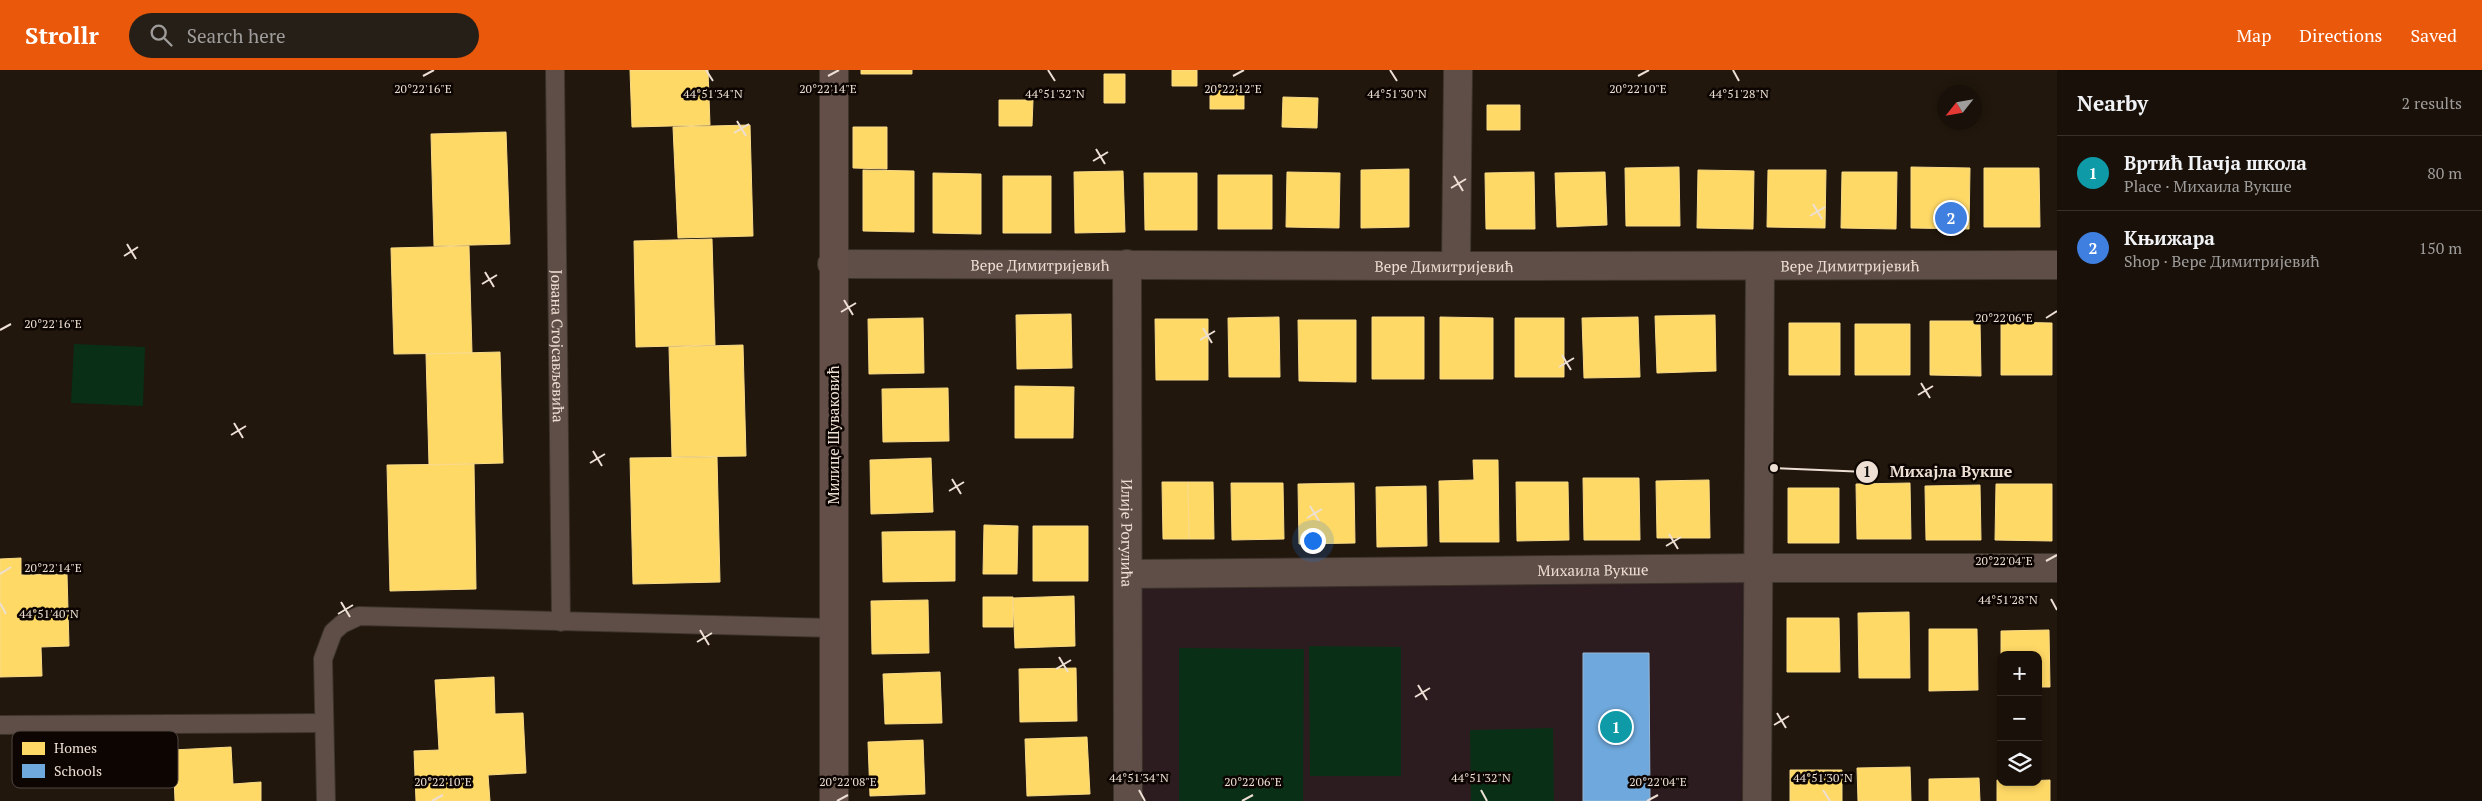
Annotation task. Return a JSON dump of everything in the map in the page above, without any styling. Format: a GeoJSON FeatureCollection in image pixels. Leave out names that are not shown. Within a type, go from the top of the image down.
{"type":"FeatureCollection","features":[{"type":"Feature","properties":{"kind":"street","name":"Милице Шуваковић"},"geometry":{"type":"LineString","coordinates":[[834,70],[832,264],[834,801]]}},
{"type":"Feature","properties":{"kind":"street"},"geometry":{"type":"LineString","coordinates":[[1456,266],[1458,70]]}},
{"type":"Feature","properties":{"kind":"street","name":"Вере Димитријевић"},"geometry":{"type":"LineString","coordinates":[[832,264],[2057,265]]}},
{"type":"Feature","properties":{"kind":"street","name":"Илије Рогулића"},"geometry":{"type":"LineString","coordinates":[[1127,264],[1128,801]]}},
{"type":"Feature","properties":{"kind":"street"},"geometry":{"type":"LineString","coordinates":[[1757,801],[1760,266]]}},
{"type":"Feature","properties":{"kind":"street","name":"Михаила Вукше"},"geometry":{"type":"LineString","coordinates":[[1129,574],[1758,568],[2057,568]]}},
{"type":"Feature","properties":{"kind":"lane","name":"Јована Стојсављевића"},"geometry":{"type":"LineString","coordinates":[[555,70],[562,622]]}},
{"type":"Feature","properties":{"kind":"lane"},"geometry":{"type":"LineString","coordinates":[[326,801],[323,659],[327,642],[333,632],[342,624],[359,616],[833,628]]}},
{"type":"Feature","properties":{"kind":"lane"},"geometry":{"type":"LineString","coordinates":[[0,725],[324,723]]}},
{"type":"Feature","properties":{"kind":"shaded area"},"geometry":{"type":"Polygon","coordinates":[[[1758,568],[1757,801],[1128,801],[1129,574],[1758,568]]]}},
{"type":"Feature","properties":{"kind":"green space"},"geometry":{"type":"Polygon","coordinates":[[[74,344],[145,347],[143,406],[71,403],[74,344]]]}},
{"type":"Feature","properties":{"kind":"green space"},"geometry":{"type":"Polygon","coordinates":[[[1309,646],[1401,647],[1401,776],[1310,776],[1309,646]]]}},
{"type":"Feature","properties":{"kind":"green space"},"geometry":{"type":"Polygon","coordinates":[[[1179,648],[1304,649],[1303,801],[1179,801],[1179,648]]]}},
{"type":"Feature","properties":{"kind":"green space"},"geometry":{"type":"Polygon","coordinates":[[[1553,728],[1554,801],[1471,801],[1470,730],[1553,728]]]}},
{"type":"Feature","properties":{"kind":"building: Homes"},"geometry":{"type":"Polygon","coordinates":[[[630,70],[708,70],[710,125],[632,127],[630,70]]]}},
{"type":"Feature","properties":{"kind":"building: Homes"},"geometry":{"type":"Polygon","coordinates":[[[861,70],[912,70],[912,74],[861,74],[861,70]]]}},
{"type":"Feature","properties":{"kind":"building: Homes"},"geometry":{"type":"Polygon","coordinates":[[[1172,70],[1197,70],[1197,86],[1172,86],[1172,70]]]}},
{"type":"Feature","properties":{"kind":"building: Homes"},"geometry":{"type":"Polygon","coordinates":[[[1104,74],[1125,74],[1125,103],[1104,103],[1104,74]]]}},
{"type":"Feature","properties":{"kind":"building: Homes"},"geometry":{"type":"Polygon","coordinates":[[[1210,84],[1244,84],[1244,109],[1210,109],[1210,84]]]}},
{"type":"Feature","properties":{"kind":"building: Homes"},"geometry":{"type":"Polygon","coordinates":[[[1283,97],[1318,98],[1317,128],[1282,127],[1283,97]]]}},
{"type":"Feature","properties":{"kind":"building: Homes"},"geometry":{"type":"Polygon","coordinates":[[[999,100],[1033,100],[1032,126],[999,126],[999,100]]]}},
{"type":"Feature","properties":{"kind":"building: Homes"},"geometry":{"type":"Polygon","coordinates":[[[1487,105],[1520,105],[1520,130],[1487,130],[1487,105]]]}},
{"type":"Feature","properties":{"kind":"building: Homes"},"geometry":{"type":"Polygon","coordinates":[[[750,125],[753,236],[678,238],[673,127],[750,125]]]}},
{"type":"Feature","properties":{"kind":"building: Homes"},"geometry":{"type":"Polygon","coordinates":[[[853,127],[887,127],[887,169],[853,168],[853,127]]]}},
{"type":"Feature","properties":{"kind":"building: Homes"},"geometry":{"type":"Polygon","coordinates":[[[506,132],[510,244],[434,246],[431,134],[506,132]]]}},
{"type":"Feature","properties":{"kind":"building: Homes"},"geometry":{"type":"Polygon","coordinates":[[[1679,167],[1680,226],[1626,226],[1625,168],[1679,167]]]}},
{"type":"Feature","properties":{"kind":"building: Homes"},"geometry":{"type":"Polygon","coordinates":[[[1911,167],[1970,168],[1969,229],[1911,228],[1911,167]]]}},
{"type":"Feature","properties":{"kind":"building: Homes"},"geometry":{"type":"Polygon","coordinates":[[[1984,168],[2039,168],[2040,227],[1984,227],[1984,168]]]}},
{"type":"Feature","properties":{"kind":"building: Homes"},"geometry":{"type":"Polygon","coordinates":[[[1409,169],[1409,227],[1361,228],[1361,170],[1409,169]]]}},
{"type":"Feature","properties":{"kind":"building: Homes"},"geometry":{"type":"Polygon","coordinates":[[[863,170],[914,171],[914,232],[863,231],[863,170]]]}},
{"type":"Feature","properties":{"kind":"building: Homes"},"geometry":{"type":"Polygon","coordinates":[[[1698,170],[1754,171],[1753,229],[1697,228],[1698,170]]]}},
{"type":"Feature","properties":{"kind":"building: Homes"},"geometry":{"type":"Polygon","coordinates":[[[1768,170],[1826,170],[1825,228],[1767,227],[1768,170]]]}},
{"type":"Feature","properties":{"kind":"building: Homes"},"geometry":{"type":"Polygon","coordinates":[[[1123,171],[1125,232],[1075,233],[1074,172],[1123,171]]]}},
{"type":"Feature","properties":{"kind":"building: Homes"},"geometry":{"type":"Polygon","coordinates":[[[1287,172],[1340,173],[1339,228],[1286,227],[1287,172]]]}},
{"type":"Feature","properties":{"kind":"building: Homes"},"geometry":{"type":"Polygon","coordinates":[[[1534,172],[1535,229],[1486,229],[1485,173],[1534,172]]]}},
{"type":"Feature","properties":{"kind":"building: Homes"},"geometry":{"type":"Polygon","coordinates":[[[1605,172],[1607,225],[1557,227],[1555,173],[1605,172]]]}},
{"type":"Feature","properties":{"kind":"building: Homes"},"geometry":{"type":"Polygon","coordinates":[[[1842,172],[1897,172],[1896,229],[1841,228],[1842,172]]]}},
{"type":"Feature","properties":{"kind":"building: Homes"},"geometry":{"type":"Polygon","coordinates":[[[933,173],[981,174],[981,234],[933,233],[933,173]]]}},
{"type":"Feature","properties":{"kind":"building: Homes"},"geometry":{"type":"Polygon","coordinates":[[[1144,173],[1197,173],[1197,230],[1145,230],[1144,173]]]}},
{"type":"Feature","properties":{"kind":"building: Homes"},"geometry":{"type":"Polygon","coordinates":[[[1218,175],[1272,175],[1272,229],[1218,229],[1218,175]]]}},
{"type":"Feature","properties":{"kind":"building: Homes"},"geometry":{"type":"Polygon","coordinates":[[[1003,176],[1051,176],[1051,233],[1003,233],[1003,176]]]}},
{"type":"Feature","properties":{"kind":"building: Homes"},"geometry":{"type":"Polygon","coordinates":[[[712,239],[715,345],[636,347],[634,241],[712,239]]]}},
{"type":"Feature","properties":{"kind":"building: Homes"},"geometry":{"type":"Polygon","coordinates":[[[469,246],[472,353],[394,354],[391,248],[469,246]]]}},
{"type":"Feature","properties":{"kind":"building: Homes"},"geometry":{"type":"Polygon","coordinates":[[[1071,314],[1072,368],[1017,369],[1016,315],[1071,314]]]}},
{"type":"Feature","properties":{"kind":"building: Homes"},"geometry":{"type":"Polygon","coordinates":[[[1715,315],[1716,371],[1657,373],[1655,316],[1715,315]]]}},
{"type":"Feature","properties":{"kind":"building: Homes"},"geometry":{"type":"Polygon","coordinates":[[[1279,317],[1280,377],[1229,377],[1228,318],[1279,317]]]}},
{"type":"Feature","properties":{"kind":"building: Homes"},"geometry":{"type":"Polygon","coordinates":[[[1372,317],[1424,317],[1424,379],[1372,379],[1372,317]]]}},
{"type":"Feature","properties":{"kind":"building: Homes"},"geometry":{"type":"Polygon","coordinates":[[[1440,317],[1493,318],[1493,379],[1440,379],[1440,317]]]}},
{"type":"Feature","properties":{"kind":"building: Homes"},"geometry":{"type":"Polygon","coordinates":[[[1638,317],[1640,377],[1584,378],[1582,318],[1638,317]]]}},
{"type":"Feature","properties":{"kind":"building: Homes"},"geometry":{"type":"Polygon","coordinates":[[[923,318],[924,373],[869,374],[868,319],[923,318]]]}},
{"type":"Feature","properties":{"kind":"building: Homes"},"geometry":{"type":"Polygon","coordinates":[[[1515,318],[1564,318],[1564,377],[1515,377],[1515,318]]]}},
{"type":"Feature","properties":{"kind":"building: Homes"},"geometry":{"type":"Polygon","coordinates":[[[1155,319],[1208,319],[1208,380],[1156,380],[1155,319]]]}},
{"type":"Feature","properties":{"kind":"building: Homes"},"geometry":{"type":"Polygon","coordinates":[[[1298,320],[1356,320],[1356,382],[1299,381],[1298,320]]]}},
{"type":"Feature","properties":{"kind":"building: Homes"},"geometry":{"type":"Polygon","coordinates":[[[1930,321],[1980,321],[1981,376],[1930,375],[1930,321]]]}},
{"type":"Feature","properties":{"kind":"building: Homes"},"geometry":{"type":"Polygon","coordinates":[[[2001,322],[2052,323],[2052,375],[2001,375],[2001,322]]]}},
{"type":"Feature","properties":{"kind":"building: Homes"},"geometry":{"type":"Polygon","coordinates":[[[1789,323],[1840,323],[1840,375],[1789,375],[1789,323]]]}},
{"type":"Feature","properties":{"kind":"building: Homes"},"geometry":{"type":"Polygon","coordinates":[[[1855,324],[1910,324],[1910,375],[1855,375],[1855,324]]]}},
{"type":"Feature","properties":{"kind":"building: Homes"},"geometry":{"type":"Polygon","coordinates":[[[743,345],[746,456],[672,457],[669,347],[743,345]]]}},
{"type":"Feature","properties":{"kind":"building: Homes"},"geometry":{"type":"Polygon","coordinates":[[[500,352],[503,463],[429,465],[426,354],[500,352]]]}},
{"type":"Feature","properties":{"kind":"building: Homes"},"geometry":{"type":"Polygon","coordinates":[[[1015,386],[1074,387],[1073,438],[1015,438],[1015,386]]]}},
{"type":"Feature","properties":{"kind":"building: Homes"},"geometry":{"type":"Polygon","coordinates":[[[948,388],[949,441],[883,442],[882,389],[948,388]]]}},
{"type":"Feature","properties":{"kind":"building: Homes"},"geometry":{"type":"Polygon","coordinates":[[[717,457],[720,582],[633,584],[630,458],[717,457]]]}},
{"type":"Feature","properties":{"kind":"building: Homes"},"geometry":{"type":"Polygon","coordinates":[[[931,458],[933,512],[871,514],[870,460],[931,458]]]}},
{"type":"Feature","properties":{"kind":"building: Homes"},"geometry":{"type":"Polygon","coordinates":[[[1473,460],[1498,460],[1499,542],[1440,542],[1439,481],[1474,480],[1473,460]]]}},
{"type":"Feature","properties":{"kind":"building: Homes"},"geometry":{"type":"Polygon","coordinates":[[[474,464],[476,589],[390,591],[387,465],[474,464]]]}},
{"type":"Feature","properties":{"kind":"building: Homes"},"geometry":{"type":"Polygon","coordinates":[[[1583,478],[1639,478],[1640,540],[1584,540],[1583,478]]]}},
{"type":"Feature","properties":{"kind":"building: Homes"},"geometry":{"type":"Polygon","coordinates":[[[1709,480],[1710,538],[1657,538],[1656,481],[1709,480]]]}},
{"type":"Feature","properties":{"kind":"building: Homes"},"geometry":{"type":"Polygon","coordinates":[[[1162,482],[1188,482],[1189,539],[1163,539],[1162,482]]]}},
{"type":"Feature","properties":{"kind":"building: Homes"},"geometry":{"type":"Polygon","coordinates":[[[1188,482],[1213,482],[1214,539],[1189,539],[1188,482]]]}},
{"type":"Feature","properties":{"kind":"building: Homes"},"geometry":{"type":"Polygon","coordinates":[[[1516,482],[1568,482],[1569,540],[1517,541],[1516,482]]]}},
{"type":"Feature","properties":{"kind":"building: Homes"},"geometry":{"type":"Polygon","coordinates":[[[1231,483],[1283,483],[1284,539],[1232,540],[1231,483]]]}},
{"type":"Feature","properties":{"kind":"building: Homes"},"geometry":{"type":"Polygon","coordinates":[[[1354,483],[1355,543],[1299,544],[1298,484],[1354,483]]]}},
{"type":"Feature","properties":{"kind":"building: Homes"},"geometry":{"type":"Polygon","coordinates":[[[1910,483],[1911,539],[1857,539],[1856,484],[1910,483]]]}},
{"type":"Feature","properties":{"kind":"building: Homes"},"geometry":{"type":"Polygon","coordinates":[[[1996,484],[2052,484],[2052,541],[1995,540],[1996,484]]]}},
{"type":"Feature","properties":{"kind":"building: Homes"},"geometry":{"type":"Polygon","coordinates":[[[1980,485],[1981,540],[1926,540],[1925,486],[1980,485]]]}},
{"type":"Feature","properties":{"kind":"building: Homes"},"geometry":{"type":"Polygon","coordinates":[[[1426,486],[1427,546],[1377,547],[1376,487],[1426,486]]]}},
{"type":"Feature","properties":{"kind":"building: Homes"},"geometry":{"type":"Polygon","coordinates":[[[1788,488],[1839,488],[1839,543],[1788,543],[1788,488]]]}},
{"type":"Feature","properties":{"kind":"building: Homes"},"geometry":{"type":"Polygon","coordinates":[[[984,525],[1018,526],[1017,574],[983,574],[984,525]]]}},
{"type":"Feature","properties":{"kind":"building: Homes"},"geometry":{"type":"Polygon","coordinates":[[[1033,526],[1088,526],[1088,581],[1033,581],[1033,526]]]}},
{"type":"Feature","properties":{"kind":"building: Homes"},"geometry":{"type":"Polygon","coordinates":[[[955,531],[955,581],[883,582],[882,532],[955,531]]]}},
{"type":"Feature","properties":{"kind":"building: Homes"},"geometry":{"type":"Polygon","coordinates":[[[21,558],[21,575],[67,574],[69,646],[41,647],[42,676],[0,677],[0,559],[21,558]]]}},
{"type":"Feature","properties":{"kind":"building: Homes"},"geometry":{"type":"Polygon","coordinates":[[[1074,596],[1075,646],[1015,648],[1013,598],[1074,596]]]}},
{"type":"Feature","properties":{"kind":"building: Homes"},"geometry":{"type":"Polygon","coordinates":[[[983,597],[1013,597],[1013,627],[983,627],[983,597]]]}},
{"type":"Feature","properties":{"kind":"building: Homes"},"geometry":{"type":"Polygon","coordinates":[[[928,600],[929,653],[872,654],[871,601],[928,600]]]}},
{"type":"Feature","properties":{"kind":"building: Homes"},"geometry":{"type":"Polygon","coordinates":[[[1909,612],[1910,678],[1859,678],[1858,613],[1909,612]]]}},
{"type":"Feature","properties":{"kind":"building: Homes"},"geometry":{"type":"Polygon","coordinates":[[[1787,618],[1839,618],[1840,672],[1787,672],[1787,618]]]}},
{"type":"Feature","properties":{"kind":"building: Homes"},"geometry":{"type":"Polygon","coordinates":[[[1929,629],[1977,629],[1978,690],[1929,691],[1929,629]]]}},
{"type":"Feature","properties":{"kind":"building: Homes"},"geometry":{"type":"Polygon","coordinates":[[[2049,630],[2050,687],[2042,687],[2042,651],[2001,651],[2001,631],[2049,630]]]}},
{"type":"Feature","properties":{"kind":"building: Homes"},"geometry":{"type":"Polygon","coordinates":[[[1076,668],[1077,721],[1020,722],[1019,669],[1076,668]]]}},
{"type":"Feature","properties":{"kind":"building: Homes"},"geometry":{"type":"Polygon","coordinates":[[[940,672],[942,723],[885,724],[883,674],[940,672]]]}},
{"type":"Feature","properties":{"kind":"building: Homes"},"geometry":{"type":"Polygon","coordinates":[[[494,677],[495,714],[523,713],[526,773],[488,775],[490,801],[416,801],[414,751],[439,750],[435,680],[494,677]]]}},
{"type":"Feature","properties":{"kind":"building: Homes"},"geometry":{"type":"Polygon","coordinates":[[[1087,737],[1090,794],[1027,796],[1025,739],[1087,737]]]}},
{"type":"Feature","properties":{"kind":"building: Homes"},"geometry":{"type":"Polygon","coordinates":[[[923,740],[925,794],[870,796],[868,742],[923,740]]]}},
{"type":"Feature","properties":{"kind":"building: Homes"},"geometry":{"type":"Polygon","coordinates":[[[231,747],[233,784],[261,782],[261,801],[175,801],[174,788],[178,788],[178,750],[231,747]]]}},
{"type":"Feature","properties":{"kind":"building: Homes"},"geometry":{"type":"Polygon","coordinates":[[[1910,767],[1911,801],[1858,801],[1857,768],[1910,767]]]}},
{"type":"Feature","properties":{"kind":"building: Homes"},"geometry":{"type":"Polygon","coordinates":[[[1790,770],[1842,770],[1842,801],[1790,801],[1790,770]]]}},
{"type":"Feature","properties":{"kind":"building: Homes"},"geometry":{"type":"Polygon","coordinates":[[[1979,778],[1980,801],[1929,801],[1929,779],[1979,778]]]}},
{"type":"Feature","properties":{"kind":"building: Homes"},"geometry":{"type":"Polygon","coordinates":[[[2042,780],[2050,780],[2050,801],[1997,801],[1997,786],[2042,786],[2042,780]]]}},
{"type":"Feature","properties":{"kind":"building: Schools"},"geometry":{"type":"Polygon","coordinates":[[[1583,653],[1649,653],[1650,801],[1583,801],[1583,653]]]}},
{"type":"Feature","properties":{"kind":"place","name":"Књижара"},"geometry":{"type":"Point","coordinates":[1951,218]}},
{"type":"Feature","properties":{"kind":"place","name":"Михајла Вукше"},"geometry":{"type":"Point","coordinates":[1774,468]}},
{"type":"Feature","properties":{"kind":"place","name":"Вртић Пачја школа"},"geometry":{"type":"Point","coordinates":[1616,727]}}]}
